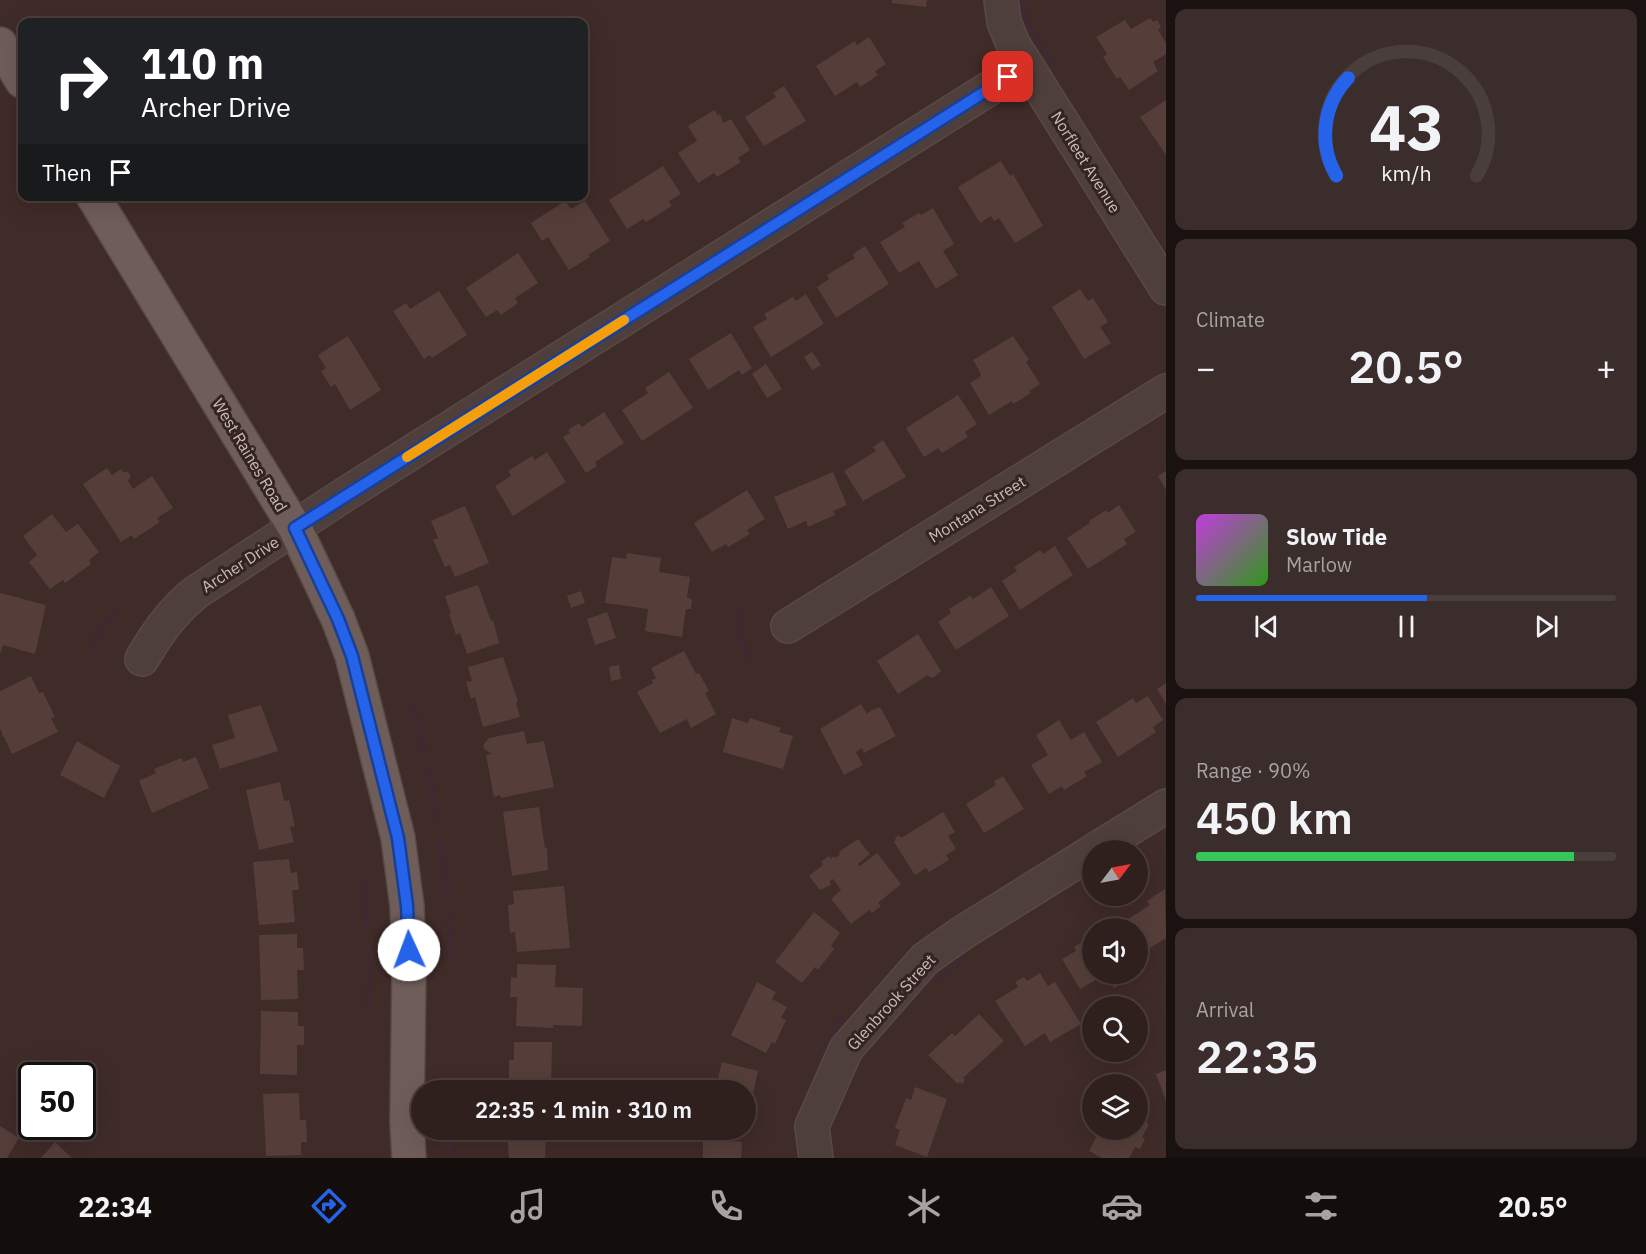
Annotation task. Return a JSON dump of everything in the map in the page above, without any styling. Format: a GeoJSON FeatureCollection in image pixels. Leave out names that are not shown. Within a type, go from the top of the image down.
{"type":"FeatureCollection","features":[{"type":"Feature","properties":{"kind":"main road"},"geometry":{"type":"LineString","coordinates":[[0,44],[18,74]]}},
{"type":"Feature","properties":{"kind":"main road","name":"West Raines Road"},"geometry":{"type":"LineString","coordinates":[[96,201],[295,528],[338,619],[352,656],[398,838],[409,932],[407,1122],[409,1158]]}},
{"type":"Feature","properties":{"kind":"street","name":"Norfleet Avenue"},"geometry":{"type":"LineString","coordinates":[[1002,0],[1004,22],[1025,66],[1166,288]]}},
{"type":"Feature","properties":{"kind":"street","name":"Archer Drive"},"geometry":{"type":"LineString","coordinates":[[142,659],[160,629],[195,593],[1025,66]]}},
{"type":"Feature","properties":{"kind":"street","name":"Montana Street"},"geometry":{"type":"LineString","coordinates":[[788,626],[1166,391]]}},
{"type":"Feature","properties":{"kind":"street","name":"Glenbrook Street"},"geometry":{"type":"LineString","coordinates":[[1111,840],[1166,806]]}},
{"type":"Feature","properties":{"kind":"street","name":"Glenbrook Street"},"geometry":{"type":"LineString","coordinates":[[816,1158],[813,1126],[846,1049],[925,959],[962,933],[1082,858]]}},
{"type":"Feature","properties":{"kind":"shaded area"},"geometry":{"type":"Polygon","coordinates":[[[1020,0],[1025,0],[1027,17],[1054,62],[1049,65],[1023,21],[1020,13],[1020,0]]]}},
{"type":"Feature","properties":{"kind":"shaded area"},"geometry":{"type":"Polygon","coordinates":[[[119,608],[121,613],[104,628],[95,648],[89,648],[99,625],[119,608]]]}},
{"type":"Feature","properties":{"kind":"shaded area"},"geometry":{"type":"Polygon","coordinates":[[[739,609],[743,611],[742,630],[745,642],[755,659],[750,662],[738,637],[736,623],[739,609]]]}},
{"type":"Feature","properties":{"kind":"shaded area"},"geometry":{"type":"Polygon","coordinates":[[[413,699],[427,751],[421,752],[407,701],[413,699]]]}},
{"type":"Feature","properties":{"kind":"shaded area"},"geometry":{"type":"Polygon","coordinates":[[[425,767],[431,767],[440,822],[435,823],[425,767]]]}},
{"type":"Feature","properties":{"kind":"shaded area"},"geometry":{"type":"Polygon","coordinates":[[[437,839],[444,839],[451,894],[444,894],[437,839]]]}},
{"type":"Feature","properties":{"kind":"shaded area"},"geometry":{"type":"Polygon","coordinates":[[[359,870],[364,870],[370,930],[364,931],[359,870]]]}},
{"type":"Feature","properties":{"kind":"shaded area"},"geometry":{"type":"Polygon","coordinates":[[[451,913],[454,962],[448,962],[446,914],[451,913]]]}},
{"type":"Feature","properties":{"kind":"shaded area"},"geometry":{"type":"Polygon","coordinates":[[[366,950],[372,950],[373,1012],[367,1011],[366,950]]]}},
{"type":"Feature","properties":{"kind":"shaded area"},"geometry":{"type":"Polygon","coordinates":[[[965,954],[968,958],[934,982],[908,1009],[903,1005],[930,978],[965,954]]]}},
{"type":"Feature","properties":{"kind":"shaded area"},"geometry":{"type":"Polygon","coordinates":[[[841,1013],[845,1016],[822,1059],[818,1057],[841,1013]]]}},
{"type":"Feature","properties":{"kind":"shaded area"},"geometry":{"type":"Polygon","coordinates":[[[446,1140],[452,1140],[453,1158],[447,1158],[446,1140]]]}},
{"type":"Feature","properties":{"kind":"building"},"geometry":{"type":"Polygon","coordinates":[[[892,0],[927,0],[926,7],[892,3],[892,0]]]}},
{"type":"Feature","properties":{"kind":"building"},"geometry":{"type":"Polygon","coordinates":[[[1150,18],[1153,22],[1157,20],[1161,27],[1158,30],[1166,43],[1166,54],[1153,62],[1158,71],[1129,90],[1120,77],[1117,79],[1103,57],[1107,54],[1096,37],[1125,20],[1131,29],[1150,18]]]}},
{"type":"Feature","properties":{"kind":"building"},"geometry":{"type":"Polygon","coordinates":[[[869,37],[886,64],[875,71],[878,75],[860,87],[857,82],[835,96],[816,66],[855,41],[857,45],[869,37]]]}},
{"type":"Feature","properties":{"kind":"building"},"geometry":{"type":"Polygon","coordinates":[[[784,86],[806,121],[764,146],[745,117],[776,97],[773,93],[784,86]]]}},
{"type":"Feature","properties":{"kind":"building"},"geometry":{"type":"Polygon","coordinates":[[[1166,100],[1166,155],[1140,117],[1166,100]]]}},
{"type":"Feature","properties":{"kind":"building"},"geometry":{"type":"Polygon","coordinates":[[[714,110],[718,115],[720,114],[723,123],[731,119],[750,150],[738,158],[741,162],[717,177],[714,173],[698,183],[678,153],[697,141],[688,126],[714,110]]]}},
{"type":"Feature","properties":{"kind":"building"},"geometry":{"type":"Polygon","coordinates":[[[1001,161],[1010,176],[1013,174],[1043,226],[1015,243],[999,218],[994,221],[991,216],[980,223],[958,187],[1001,161]]]}},
{"type":"Feature","properties":{"kind":"building"},"geometry":{"type":"Polygon","coordinates":[[[663,166],[681,194],[669,201],[672,206],[646,222],[643,219],[627,229],[609,200],[663,166]]]}},
{"type":"Feature","properties":{"kind":"building"},"geometry":{"type":"Polygon","coordinates":[[[565,201],[571,209],[585,201],[610,241],[569,270],[548,237],[542,241],[531,223],[565,201]]]}},
{"type":"Feature","properties":{"kind":"building"},"geometry":{"type":"Polygon","coordinates":[[[933,208],[954,244],[943,251],[958,275],[936,289],[919,261],[899,273],[880,242],[905,227],[902,223],[933,208]]]}},
{"type":"Feature","properties":{"kind":"building"},"geometry":{"type":"Polygon","coordinates":[[[865,246],[889,284],[836,318],[817,287],[829,279],[827,275],[855,258],[853,254],[865,246]]]}},
{"type":"Feature","properties":{"kind":"building"},"geometry":{"type":"Polygon","coordinates":[[[518,253],[538,283],[515,298],[518,303],[501,315],[497,310],[486,317],[466,288],[518,253]]]}},
{"type":"Feature","properties":{"kind":"building"},"geometry":{"type":"Polygon","coordinates":[[[1080,289],[1088,301],[1093,298],[1108,322],[1100,327],[1111,343],[1084,359],[1052,307],[1080,289]]]}},
{"type":"Feature","properties":{"kind":"building"},"geometry":{"type":"Polygon","coordinates":[[[439,291],[467,335],[432,358],[430,355],[424,359],[393,311],[406,303],[410,309],[439,291]]]}},
{"type":"Feature","properties":{"kind":"building"},"geometry":{"type":"Polygon","coordinates":[[[806,294],[824,324],[771,357],[753,327],[767,319],[764,314],[793,297],[796,301],[806,294]]]}},
{"type":"Feature","properties":{"kind":"building"},"geometry":{"type":"Polygon","coordinates":[[[731,333],[752,368],[742,375],[739,370],[708,390],[689,359],[731,333]]]}},
{"type":"Feature","properties":{"kind":"building"},"geometry":{"type":"Polygon","coordinates":[[[348,336],[381,390],[350,410],[335,384],[331,387],[321,371],[326,368],[318,355],[348,336]]]}},
{"type":"Feature","properties":{"kind":"building"},"geometry":{"type":"Polygon","coordinates":[[[1013,336],[1029,360],[1026,362],[1040,384],[1029,391],[1031,393],[1013,404],[1012,401],[989,415],[970,383],[981,374],[973,360],[1013,336]]]}},
{"type":"Feature","properties":{"kind":"building"},"geometry":{"type":"Polygon","coordinates":[[[812,352],[821,365],[812,370],[804,357],[812,352]]]}},
{"type":"Feature","properties":{"kind":"building"},"geometry":{"type":"Polygon","coordinates":[[[766,364],[782,389],[767,398],[752,374],[766,364]]]}},
{"type":"Feature","properties":{"kind":"building"},"geometry":{"type":"Polygon","coordinates":[[[669,372],[693,408],[642,441],[622,410],[648,393],[645,388],[669,372]]]}},
{"type":"Feature","properties":{"kind":"building"},"geometry":{"type":"Polygon","coordinates":[[[958,395],[977,424],[965,432],[968,437],[942,453],[938,448],[924,457],[906,428],[958,395]]]}},
{"type":"Feature","properties":{"kind":"building"},"geometry":{"type":"Polygon","coordinates":[[[604,412],[624,443],[595,462],[597,466],[586,473],[563,437],[570,433],[568,430],[579,423],[582,427],[604,412]]]}},
{"type":"Feature","properties":{"kind":"building"},"geometry":{"type":"Polygon","coordinates":[[[883,440],[906,477],[863,501],[844,471],[876,451],[873,447],[883,440]]]}},
{"type":"Feature","properties":{"kind":"building"},"geometry":{"type":"Polygon","coordinates":[[[547,452],[566,482],[513,516],[495,486],[511,476],[508,471],[532,456],[535,460],[547,452]]]}},
{"type":"Feature","properties":{"kind":"building"},"geometry":{"type":"Polygon","coordinates":[[[107,468],[112,475],[121,469],[123,472],[128,472],[131,476],[128,481],[133,489],[152,476],[173,508],[157,518],[160,522],[134,539],[132,535],[121,542],[83,484],[107,468]]]}},
{"type":"Feature","properties":{"kind":"building"},"geometry":{"type":"Polygon","coordinates":[[[1166,471],[1166,490],[1158,476],[1166,471]]]}},
{"type":"Feature","properties":{"kind":"building"},"geometry":{"type":"Polygon","coordinates":[[[833,472],[847,505],[833,511],[835,515],[808,527],[806,521],[788,529],[774,497],[833,472]]]}},
{"type":"Feature","properties":{"kind":"building"},"geometry":{"type":"Polygon","coordinates":[[[747,490],[765,519],[747,530],[750,534],[728,547],[726,544],[712,552],[694,523],[747,490]]]}},
{"type":"Feature","properties":{"kind":"building"},"geometry":{"type":"Polygon","coordinates":[[[1119,505],[1136,532],[1124,539],[1127,544],[1088,569],[1067,538],[1106,510],[1108,513],[1119,505]]]}},
{"type":"Feature","properties":{"kind":"building"},"geometry":{"type":"Polygon","coordinates":[[[465,506],[489,563],[455,577],[450,565],[445,567],[433,540],[438,538],[431,521],[465,506]]]}},
{"type":"Feature","properties":{"kind":"building"},"geometry":{"type":"Polygon","coordinates":[[[52,514],[66,532],[78,524],[99,552],[89,560],[91,564],[65,583],[63,580],[50,589],[29,562],[37,555],[23,536],[52,514]]]}},
{"type":"Feature","properties":{"kind":"building"},"geometry":{"type":"Polygon","coordinates":[[[1055,546],[1073,575],[1020,610],[1002,581],[1017,571],[1014,567],[1040,550],[1043,554],[1055,546]]]}},
{"type":"Feature","properties":{"kind":"building"},"geometry":{"type":"Polygon","coordinates":[[[627,553],[661,558],[659,572],[690,577],[687,597],[692,600],[691,609],[686,609],[682,637],[645,631],[648,609],[605,603],[612,557],[626,559],[627,553]]]}},
{"type":"Feature","properties":{"kind":"building"},"geometry":{"type":"Polygon","coordinates":[[[478,585],[491,621],[493,620],[499,643],[467,654],[460,633],[456,635],[445,596],[478,585]]]}},
{"type":"Feature","properties":{"kind":"building"},"geometry":{"type":"Polygon","coordinates":[[[991,587],[1009,616],[956,650],[938,622],[951,613],[949,609],[970,596],[973,599],[991,587]]]}},
{"type":"Feature","properties":{"kind":"building"},"geometry":{"type":"Polygon","coordinates":[[[581,591],[585,603],[571,608],[567,596],[581,591]]]}},
{"type":"Feature","properties":{"kind":"building"},"geometry":{"type":"Polygon","coordinates":[[[0,593],[46,605],[35,654],[3,645],[0,654],[0,593]]]}},
{"type":"Feature","properties":{"kind":"building"},"geometry":{"type":"Polygon","coordinates":[[[607,612],[616,638],[595,645],[587,619],[607,612]]]}},
{"type":"Feature","properties":{"kind":"building"},"geometry":{"type":"Polygon","coordinates":[[[918,634],[941,671],[934,677],[930,678],[928,675],[898,694],[877,661],[918,634]]]}},
{"type":"Feature","properties":{"kind":"building"},"geometry":{"type":"Polygon","coordinates":[[[684,651],[696,674],[699,673],[709,691],[705,693],[716,714],[691,728],[687,719],[660,733],[637,692],[653,683],[652,680],[656,678],[651,668],[684,651]]]}},
{"type":"Feature","properties":{"kind":"building"},"geometry":{"type":"Polygon","coordinates":[[[503,657],[518,702],[516,703],[520,717],[483,727],[475,697],[471,699],[466,682],[472,681],[468,667],[503,657]]]}},
{"type":"Feature","properties":{"kind":"building"},"geometry":{"type":"Polygon","coordinates":[[[619,665],[621,679],[611,681],[609,667],[619,665]]]}},
{"type":"Feature","properties":{"kind":"building"},"geometry":{"type":"Polygon","coordinates":[[[31,676],[39,693],[43,692],[55,717],[51,718],[58,732],[12,754],[4,737],[1,736],[3,735],[0,728],[0,691],[31,676]]]}},
{"type":"Feature","properties":{"kind":"building"},"geometry":{"type":"Polygon","coordinates":[[[1166,683],[1166,704],[1157,689],[1166,683]]]}},
{"type":"Feature","properties":{"kind":"building"},"geometry":{"type":"Polygon","coordinates":[[[1148,696],[1163,720],[1153,727],[1156,732],[1118,757],[1096,722],[1133,698],[1136,703],[1148,696]]]}},
{"type":"Feature","properties":{"kind":"building"},"geometry":{"type":"Polygon","coordinates":[[[861,704],[867,714],[880,707],[896,736],[864,753],[862,748],[856,752],[863,765],[844,775],[820,729],[861,704]]]}},
{"type":"Feature","properties":{"kind":"building"},"geometry":{"type":"Polygon","coordinates":[[[261,705],[278,751],[220,769],[212,745],[235,738],[228,715],[261,705]]]}},
{"type":"Feature","properties":{"kind":"building"},"geometry":{"type":"Polygon","coordinates":[[[732,718],[748,723],[750,718],[781,728],[779,732],[793,736],[783,769],[723,752],[732,718]]]}},
{"type":"Feature","properties":{"kind":"building"},"geometry":{"type":"Polygon","coordinates":[[[1059,720],[1071,740],[1084,732],[1102,762],[1084,772],[1087,776],[1064,790],[1062,786],[1049,794],[1031,765],[1048,755],[1036,735],[1059,720]]]}},
{"type":"Feature","properties":{"kind":"building"},"geometry":{"type":"Polygon","coordinates":[[[524,731],[527,744],[544,741],[554,787],[501,798],[500,795],[494,797],[486,755],[492,754],[484,749],[483,745],[489,738],[524,731]]]}},
{"type":"Feature","properties":{"kind":"building"},"geometry":{"type":"Polygon","coordinates":[[[77,741],[120,766],[104,798],[60,775],[77,741]]]}},
{"type":"Feature","properties":{"kind":"building"},"geometry":{"type":"Polygon","coordinates":[[[196,757],[209,788],[152,813],[139,781],[156,773],[154,769],[181,758],[183,762],[196,757]]]}},
{"type":"Feature","properties":{"kind":"building"},"geometry":{"type":"Polygon","coordinates":[[[1003,776],[1024,809],[984,833],[966,804],[996,785],[994,781],[1003,776]]]}},
{"type":"Feature","properties":{"kind":"building"},"geometry":{"type":"Polygon","coordinates":[[[280,782],[284,801],[289,800],[295,826],[290,827],[294,842],[259,850],[246,790],[280,782]]]}},
{"type":"Feature","properties":{"kind":"building"},"geometry":{"type":"Polygon","coordinates":[[[539,807],[545,848],[547,847],[548,870],[512,876],[503,812],[539,807]]]}},
{"type":"Feature","properties":{"kind":"building"},"geometry":{"type":"Polygon","coordinates":[[[943,812],[955,832],[948,836],[956,849],[946,855],[949,860],[929,872],[926,868],[915,875],[894,842],[895,838],[899,835],[901,838],[943,812]]]}},
{"type":"Feature","properties":{"kind":"building"},"geometry":{"type":"Polygon","coordinates":[[[858,839],[870,854],[858,864],[860,866],[877,853],[901,884],[878,903],[881,906],[872,913],[869,910],[851,924],[831,899],[841,890],[833,879],[830,881],[831,885],[820,890],[809,876],[823,865],[821,862],[829,856],[831,859],[834,856],[835,858],[840,854],[839,852],[858,839]]]}},
{"type":"Feature","properties":{"kind":"building"},"geometry":{"type":"Polygon","coordinates":[[[289,859],[291,873],[297,872],[299,890],[292,890],[295,922],[259,925],[253,862],[289,859]]]}},
{"type":"Feature","properties":{"kind":"building"},"geometry":{"type":"Polygon","coordinates":[[[564,886],[570,948],[517,952],[515,932],[510,933],[508,905],[514,904],[513,891],[564,886]]]}},
{"type":"Feature","properties":{"kind":"building"},"geometry":{"type":"Polygon","coordinates":[[[1165,889],[1166,938],[1148,949],[1148,918],[1130,918],[1150,905],[1148,900],[1165,889]]]}},
{"type":"Feature","properties":{"kind":"building"},"geometry":{"type":"Polygon","coordinates":[[[814,912],[840,933],[831,946],[834,949],[818,970],[815,967],[802,983],[775,962],[814,912]]]}},
{"type":"Feature","properties":{"kind":"building"},"geometry":{"type":"Polygon","coordinates":[[[297,934],[297,948],[303,948],[304,970],[297,970],[298,999],[261,1000],[259,935],[297,934]]]}},
{"type":"Feature","properties":{"kind":"building"},"geometry":{"type":"Polygon","coordinates":[[[1082,942],[1082,984],[1088,984],[1080,989],[1062,959],[1076,951],[1074,947],[1082,942]]]}},
{"type":"Feature","properties":{"kind":"building"},"geometry":{"type":"Polygon","coordinates":[[[517,964],[556,965],[555,987],[583,988],[582,1026],[553,1025],[553,1028],[516,1026],[517,997],[510,997],[511,977],[517,978],[517,964]]]}},
{"type":"Feature","properties":{"kind":"building"},"geometry":{"type":"Polygon","coordinates":[[[1040,973],[1048,986],[1055,982],[1081,1024],[1050,1042],[1045,1033],[1025,1046],[995,1001],[1018,987],[1015,982],[1024,977],[1027,981],[1040,973]]]}},
{"type":"Feature","properties":{"kind":"building"},"geometry":{"type":"Polygon","coordinates":[[[757,982],[776,992],[772,999],[787,1007],[781,1018],[786,1020],[775,1044],[772,1042],[766,1053],[731,1035],[757,982]]]}},
{"type":"Feature","properties":{"kind":"building"},"geometry":{"type":"Polygon","coordinates":[[[261,1011],[298,1012],[298,1026],[304,1026],[304,1045],[297,1045],[297,1075],[260,1074],[261,1011]]]}},
{"type":"Feature","properties":{"kind":"building"},"geometry":{"type":"Polygon","coordinates":[[[979,1014],[1004,1041],[963,1078],[965,1080],[962,1084],[960,1082],[958,1084],[928,1055],[952,1033],[955,1036],[979,1014]]]}},
{"type":"Feature","properties":{"kind":"building"},"geometry":{"type":"Polygon","coordinates":[[[514,1042],[552,1042],[551,1080],[509,1080],[509,1060],[514,1060],[514,1042]]]}},
{"type":"Feature","properties":{"kind":"building"},"geometry":{"type":"Polygon","coordinates":[[[722,1062],[758,1071],[756,1080],[718,1080],[722,1062]]]}},
{"type":"Feature","properties":{"kind":"building"},"geometry":{"type":"Polygon","coordinates":[[[1166,1070],[1166,1101],[1156,1074],[1166,1070]]]}},
{"type":"Feature","properties":{"kind":"building"},"geometry":{"type":"Polygon","coordinates":[[[915,1087],[947,1099],[927,1157],[895,1145],[900,1130],[895,1128],[906,1098],[911,1100],[915,1087]]]}},
{"type":"Feature","properties":{"kind":"building"},"geometry":{"type":"Polygon","coordinates":[[[299,1093],[300,1120],[306,1120],[307,1142],[301,1142],[301,1155],[266,1156],[263,1094],[299,1093]]]}},
{"type":"Feature","properties":{"kind":"building"},"geometry":{"type":"Polygon","coordinates":[[[0,1126],[18,1137],[18,1140],[7,1158],[0,1158],[0,1126]]]}},
{"type":"Feature","properties":{"kind":"building"},"geometry":{"type":"Polygon","coordinates":[[[508,1140],[546,1140],[545,1158],[509,1158],[508,1140]]]}},
{"type":"Feature","properties":{"kind":"building"},"geometry":{"type":"Polygon","coordinates":[[[703,1140],[742,1142],[741,1158],[703,1158],[703,1140]]]}},
{"type":"Feature","properties":{"kind":"building"},"geometry":{"type":"Polygon","coordinates":[[[1095,1140],[1144,1140],[1140,1149],[1135,1147],[1129,1158],[1102,1158],[1089,1151],[1095,1140]]]}},
{"type":"Feature","properties":{"kind":"building"},"geometry":{"type":"Polygon","coordinates":[[[55,1142],[72,1158],[41,1158],[55,1142]]]}},
{"type":"Feature","properties":{"kind":"slow traffic"},"geometry":{"type":"LineString","coordinates":[[407,457],[624,320]]}},
{"type":"Feature","properties":{"kind":"route"},"geometry":{"type":"LineString","coordinates":[[409,950],[407,906],[398,838],[352,656],[338,619],[295,528],[1008,77]]}}]}
